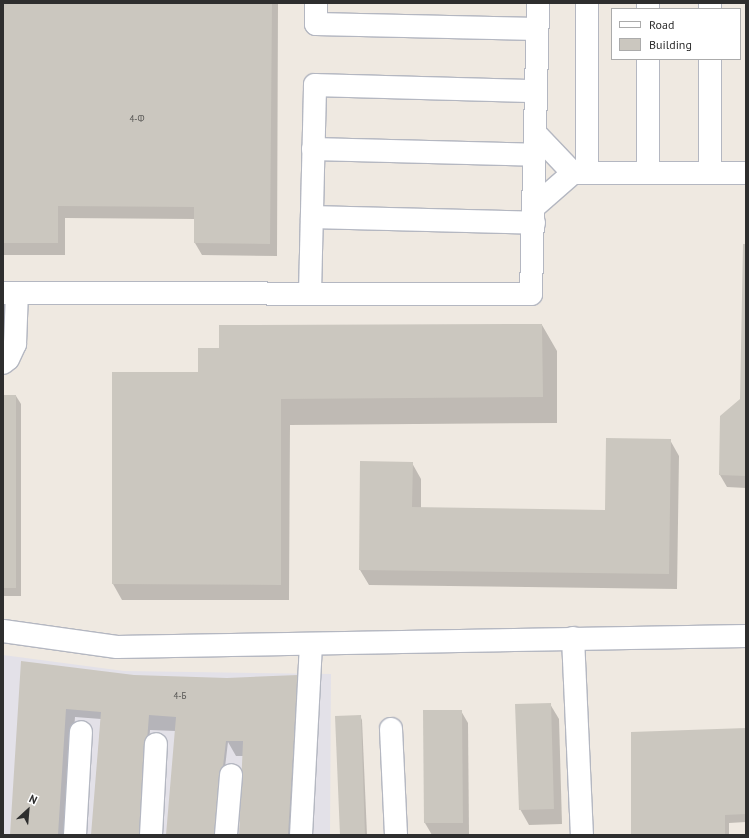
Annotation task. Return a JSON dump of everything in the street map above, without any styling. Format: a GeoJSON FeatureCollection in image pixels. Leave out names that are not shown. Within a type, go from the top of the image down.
{"type":"FeatureCollection","features":[{"type":"Feature","properties":{"kind":"lane"},"geometry":{"type":"LineString","coordinates":[[316,3],[316,24],[537,29]]}},
{"type":"Feature","properties":{"kind":"lane"},"geometry":{"type":"LineString","coordinates":[[3,363],[8,359],[15,344],[10,293],[531,294],[538,3]]}},
{"type":"Feature","properties":{"kind":"lane"},"geometry":{"type":"LineString","coordinates":[[312,217],[534,215],[580,173],[587,3]]}},
{"type":"Feature","properties":{"kind":"lane"},"geometry":{"type":"LineString","coordinates":[[648,60],[648,173]]}},
{"type":"Feature","properties":{"kind":"lane"},"geometry":{"type":"LineString","coordinates":[[710,60],[710,173]]}},
{"type":"Feature","properties":{"kind":"lane"},"geometry":{"type":"LineString","coordinates":[[310,293],[315,85],[536,91]]}},
{"type":"Feature","properties":{"kind":"lane"},"geometry":{"type":"LineString","coordinates":[[535,133],[580,173],[746,173]]}},
{"type":"Feature","properties":{"kind":"lane"},"geometry":{"type":"LineString","coordinates":[[313,150],[535,155]]}},
{"type":"Feature","properties":{"kind":"lane"},"geometry":{"type":"LineString","coordinates":[[3,631],[117,647],[311,645],[573,638],[746,636]]}},
{"type":"Feature","properties":{"kind":"lane"},"geometry":{"type":"LineString","coordinates":[[573,638],[582,835]]}},
{"type":"Feature","properties":{"kind":"lane"},"geometry":{"type":"LineString","coordinates":[[300,835],[311,645]]}},
{"type":"Feature","properties":{"kind":"lane"},"geometry":{"type":"LineString","coordinates":[[391,729],[396,835]]}},
{"type":"Feature","properties":{"kind":"lane"},"geometry":{"type":"LineString","coordinates":[[74,835],[81,732]]}},
{"type":"Feature","properties":{"kind":"lane"},"geometry":{"type":"LineString","coordinates":[[150,835],[156,744]]}},
{"type":"Feature","properties":{"kind":"lane"},"geometry":{"type":"LineString","coordinates":[[226,835],[231,775]]}},
{"type":"Feature","properties":{"kind":"shaded area"},"geometry":{"type":"Polygon","coordinates":[[[3,655],[124,671],[331,674],[330,835],[3,835],[3,655]]]}},
{"type":"Feature","properties":{"kind":"building"},"geometry":{"type":"Polygon","coordinates":[[[3,3],[272,3],[270,244],[194,243],[194,207],[58,206],[58,243],[3,243],[3,3]]]}},
{"type":"Feature","properties":{"kind":"building"},"geometry":{"type":"Polygon","coordinates":[[[743,244],[746,244],[746,476],[719,475],[720,416],[740,399],[743,244]]]}},
{"type":"Feature","properties":{"kind":"building"},"geometry":{"type":"Polygon","coordinates":[[[542,324],[543,397],[281,399],[281,585],[112,584],[112,372],[198,372],[198,348],[219,348],[219,325],[542,324]]]}},
{"type":"Feature","properties":{"kind":"building"},"geometry":{"type":"Polygon","coordinates":[[[3,395],[16,395],[16,588],[3,588],[3,395]]]}},
{"type":"Feature","properties":{"kind":"building"},"geometry":{"type":"Polygon","coordinates":[[[606,438],[671,439],[669,574],[359,570],[360,461],[413,462],[412,507],[605,510],[606,438]]]}},
{"type":"Feature","properties":{"kind":"building"},"geometry":{"type":"Polygon","coordinates":[[[21,661],[134,675],[227,678],[298,675],[288,835],[239,835],[243,741],[226,741],[215,835],[166,835],[176,717],[149,715],[140,835],[91,835],[101,712],[66,709],[58,835],[10,835],[21,661]]]}},
{"type":"Feature","properties":{"kind":"building"},"geometry":{"type":"Polygon","coordinates":[[[551,703],[554,809],[519,810],[515,704],[551,703]]]}},
{"type":"Feature","properties":{"kind":"building"},"geometry":{"type":"Polygon","coordinates":[[[423,710],[462,710],[463,823],[424,823],[423,710]]]}},
{"type":"Feature","properties":{"kind":"building"},"geometry":{"type":"Polygon","coordinates":[[[361,715],[365,835],[340,835],[335,716],[361,715]]]}},
{"type":"Feature","properties":{"kind":"building"},"geometry":{"type":"Polygon","coordinates":[[[746,728],[746,814],[725,815],[725,835],[631,835],[631,732],[746,728]]]}}]}
